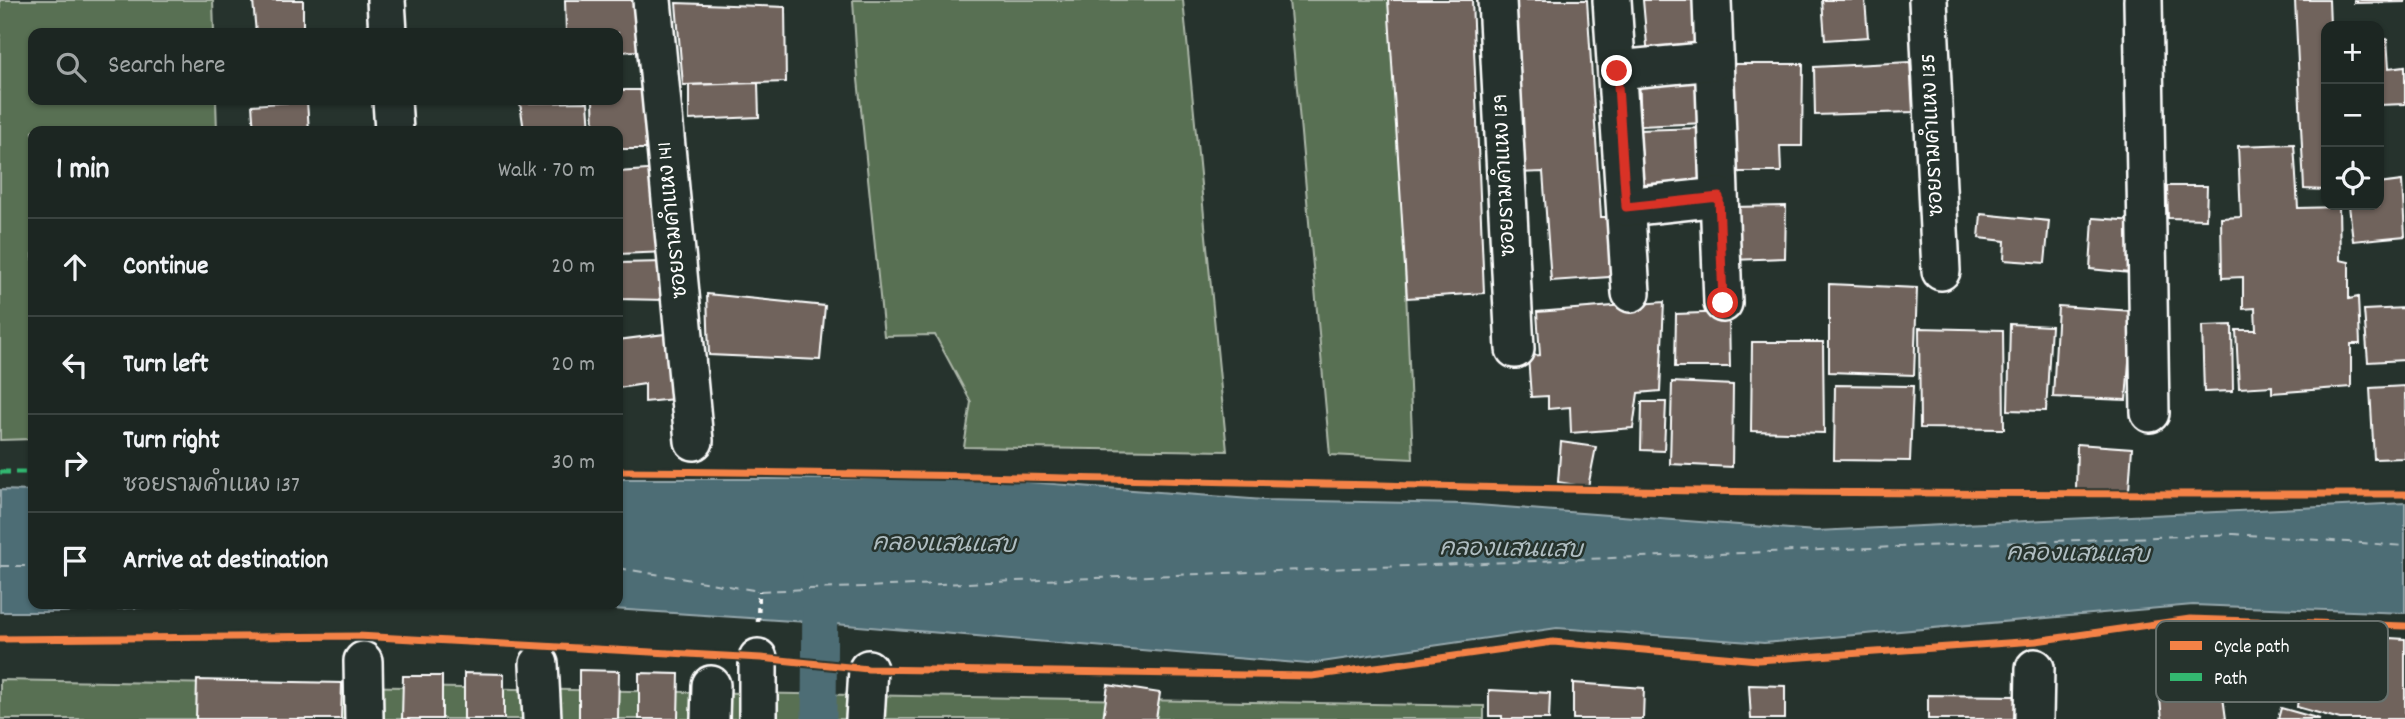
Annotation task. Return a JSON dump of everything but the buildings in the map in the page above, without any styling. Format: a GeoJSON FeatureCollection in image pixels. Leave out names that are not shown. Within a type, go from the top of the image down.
{"type":"FeatureCollection","features":[{"type":"Feature","properties":{"kind":"street"},"geometry":{"type":"LineString","coordinates":[[386,0],[388,28]]}},
{"type":"Feature","properties":{"kind":"street","name":"ซอยรามคำแหง 141"},"geometry":{"type":"LineString","coordinates":[[652,0],[694,441]]}},
{"type":"Feature","properties":{"kind":"street","name":"ซอยรามคำแหง 139"},"geometry":{"type":"LineString","coordinates":[[1497,0],[1515,349]]}},
{"type":"Feature","properties":{"kind":"street"},"geometry":{"type":"LineString","coordinates":[[1612,0],[1631,293]]}},
{"type":"Feature","properties":{"kind":"street"},"geometry":{"type":"LineString","coordinates":[[1712,0],[1723,303]]}},
{"type":"Feature","properties":{"kind":"street","name":"ซอยรามคำแหง 135"},"geometry":{"type":"LineString","coordinates":[[1928,0],[1941,271]]}},
{"type":"Feature","properties":{"kind":"street"},"geometry":{"type":"LineString","coordinates":[[2143,0],[2150,412]]}},
{"type":"Feature","properties":{"kind":"street"},"geometry":{"type":"LineString","coordinates":[[1617,71],[1714,61]]}},
{"type":"Feature","properties":{"kind":"street"},"geometry":{"type":"LineString","coordinates":[[392,105],[394,126]]}},
{"type":"Feature","properties":{"kind":"street"},"geometry":{"type":"LineString","coordinates":[[1626,207],[1719,197]]}},
{"type":"Feature","properties":{"kind":"street"},"geometry":{"type":"LineString","coordinates":[[758,658],[758,719]]}},
{"type":"Feature","properties":{"kind":"street"},"geometry":{"type":"LineString","coordinates":[[363,661],[364,719]]}},
{"type":"Feature","properties":{"kind":"street"},"geometry":{"type":"LineString","coordinates":[[539,664],[542,719]]}},
{"type":"Feature","properties":{"kind":"street"},"geometry":{"type":"LineString","coordinates":[[2034,719],[2035,668]]}},
{"type":"Feature","properties":{"kind":"street"},"geometry":{"type":"LineString","coordinates":[[865,719],[868,669]]}},
{"type":"Feature","properties":{"kind":"green space"},"geometry":{"type":"Polygon","coordinates":[[[0,0],[213,0],[214,28],[28,28],[28,105],[216,105],[217,126],[28,126],[28,439],[0,440],[0,0]]]}},
{"type":"Feature","properties":{"kind":"green space"},"geometry":{"type":"Polygon","coordinates":[[[853,0],[1183,0],[1227,451],[964,447],[971,402],[935,335],[884,336],[858,79],[853,0]]]}},
{"type":"Feature","properties":{"kind":"green space"},"geometry":{"type":"Polygon","coordinates":[[[1289,0],[1394,0],[1413,459],[1330,455],[1289,0]]]}},
{"type":"Feature","properties":{"kind":"green space"},"geometry":{"type":"Polygon","coordinates":[[[0,680],[1484,706],[1484,719],[0,719],[0,680]]]}},
{"type":"Feature","properties":{"kind":"water","name":"คลองแสนแสบ"},"geometry":{"type":"Polygon","coordinates":[[[623,479],[988,479],[1264,500],[1464,504],[1816,531],[2405,503],[2405,613],[2193,605],[1764,643],[1557,628],[1308,664],[823,623],[612,609],[623,609],[623,479]]]}},
{"type":"Feature","properties":{"kind":"water"},"geometry":{"type":"Polygon","coordinates":[[[0,490],[28,491],[28,609],[112,609],[0,612],[0,490]]]}},
{"type":"Feature","properties":{"kind":"waterway"},"geometry":{"type":"LineString","coordinates":[[819,719],[820,576]]}},
{"type":"Feature","properties":{"kind":"ferry route"},"geometry":{"type":"LineString","coordinates":[[623,569],[759,591],[2234,534],[2405,546]]}},
{"type":"Feature","properties":{"kind":"ferry route"},"geometry":{"type":"LineString","coordinates":[[0,566],[28,566]]}},
{"type":"Feature","properties":{"kind":"marked path"},"geometry":{"type":"LineString","coordinates":[[0,472],[28,472]]}},
{"type":"Feature","properties":{"kind":"cycle path"},"geometry":{"type":"LineString","coordinates":[[623,471],[1704,491],[2405,494]]}},
{"type":"Feature","properties":{"kind":"cycle path"},"geometry":{"type":"LineString","coordinates":[[2176,621],[2251,621]]}},
{"type":"Feature","properties":{"kind":"cycle path"},"geometry":{"type":"LineString","coordinates":[[0,639],[358,636],[761,658],[868,669],[1312,676],[1553,642],[1758,660],[2036,641],[2156,624]]}},
{"type":"Feature","properties":{"kind":"cycle path"},"geometry":{"type":"LineString","coordinates":[[2388,625],[2405,626]]}},
{"type":"Feature","properties":{"kind":"route"},"geometry":{"type":"LineString","coordinates":[[1617,71],[1626,207],[1719,197],[1723,303]]}}]}
